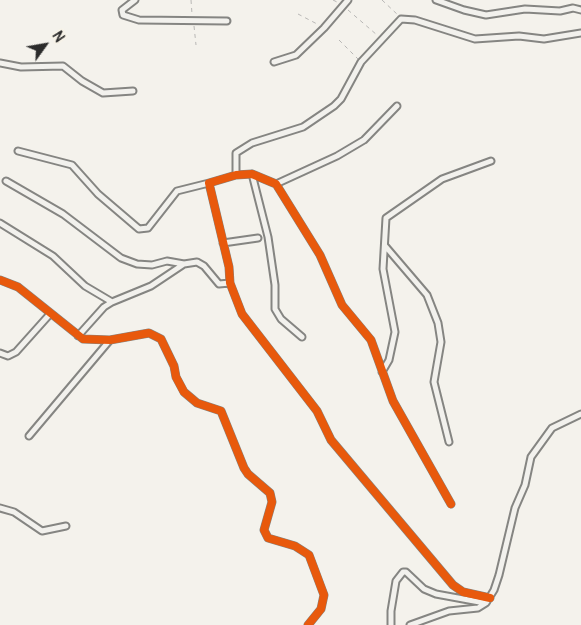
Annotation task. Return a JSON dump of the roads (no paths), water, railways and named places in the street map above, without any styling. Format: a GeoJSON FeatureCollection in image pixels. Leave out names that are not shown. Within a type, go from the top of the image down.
{"type":"FeatureCollection","features":[{"type":"Feature","properties":{"kind":"street"},"geometry":{"type":"LineString","coordinates":[[135,0],[122,10],[123,15],[139,20],[227,21]]}},
{"type":"Feature","properties":{"kind":"street"},"geometry":{"type":"LineString","coordinates":[[274,62],[296,55],[324,28],[348,0]]}},
{"type":"Feature","properties":{"kind":"street"},"geometry":{"type":"LineString","coordinates":[[436,0],[464,10],[486,15],[525,9],[560,11],[573,8],[581,10]]}},
{"type":"Feature","properties":{"kind":"street"},"geometry":{"type":"LineString","coordinates":[[236,175],[236,153],[252,143],[303,127],[326,112],[341,99],[361,62],[401,19],[415,20],[475,39],[519,36],[544,39],[581,33]]}},
{"type":"Feature","properties":{"kind":"street"},"geometry":{"type":"LineString","coordinates":[[0,63],[21,66],[63,66],[82,81],[103,92],[133,92]]}},
{"type":"Feature","properties":{"kind":"street"},"geometry":{"type":"LineString","coordinates":[[276,184],[337,156],[364,140],[397,106]]}},
{"type":"Feature","properties":{"kind":"street"},"geometry":{"type":"LineString","coordinates":[[18,151],[72,165],[98,194],[139,229],[148,228],[177,191],[236,175],[252,174],[276,184],[320,255],[332,287],[342,305],[371,340],[393,401],[451,504]]}},
{"type":"Feature","properties":{"kind":"street"},"geometry":{"type":"LineString","coordinates":[[382,372],[389,360],[395,332],[384,269],[386,218],[442,178],[491,162]]}},
{"type":"Feature","properties":{"kind":"street"},"geometry":{"type":"LineString","coordinates":[[252,174],[268,237],[275,285],[275,309],[281,319],[302,337]]}},
{"type":"Feature","properties":{"kind":"street"},"geometry":{"type":"LineString","coordinates":[[6,181],[63,214],[121,258],[137,264],[174,261],[184,264]]}},
{"type":"Feature","properties":{"kind":"street"},"geometry":{"type":"LineString","coordinates":[[209,183],[230,283],[242,314],[312,404],[331,440],[453,585],[463,592],[490,598]]}},
{"type":"Feature","properties":{"kind":"street"},"geometry":{"type":"LineString","coordinates":[[0,223],[53,256],[85,286],[112,302]]}},
{"type":"Feature","properties":{"kind":"street"},"geometry":{"type":"LineString","coordinates":[[223,243],[258,238]]}},
{"type":"Feature","properties":{"kind":"street"},"geometry":{"type":"LineString","coordinates":[[386,248],[427,295],[438,323],[441,342],[434,382],[449,442]]}},
{"type":"Feature","properties":{"kind":"street"},"geometry":{"type":"LineString","coordinates":[[78,336],[104,307],[151,286],[184,264],[197,262],[204,266],[219,284],[230,283]]}},
{"type":"Feature","properties":{"kind":"street"},"geometry":{"type":"LineString","coordinates":[[0,280],[18,287],[78,336],[90,340],[110,340],[149,333],[157,335],[174,366],[176,377],[184,392],[197,403],[221,411],[244,468],[248,474],[265,486],[270,493],[272,502],[265,526],[266,534],[270,540],[296,546],[304,550],[315,567],[324,595],[321,609],[308,625]]}},
{"type":"Feature","properties":{"kind":"street"},"geometry":{"type":"LineString","coordinates":[[0,353],[8,356],[16,352],[50,314]]}},
{"type":"Feature","properties":{"kind":"street"},"geometry":{"type":"LineString","coordinates":[[29,436],[110,340]]}},
{"type":"Feature","properties":{"kind":"street"},"geometry":{"type":"LineString","coordinates":[[410,625],[449,611],[478,608],[486,604],[499,575],[515,508],[526,485],[531,457],[552,428],[581,414]]}},
{"type":"Feature","properties":{"kind":"street"},"geometry":{"type":"LineString","coordinates":[[0,508],[14,512],[42,532],[66,526]]}},
{"type":"Feature","properties":{"kind":"street"},"geometry":{"type":"LineString","coordinates":[[391,625],[391,611],[396,581],[403,572],[406,572],[424,589],[436,594],[486,604]]}}]}
